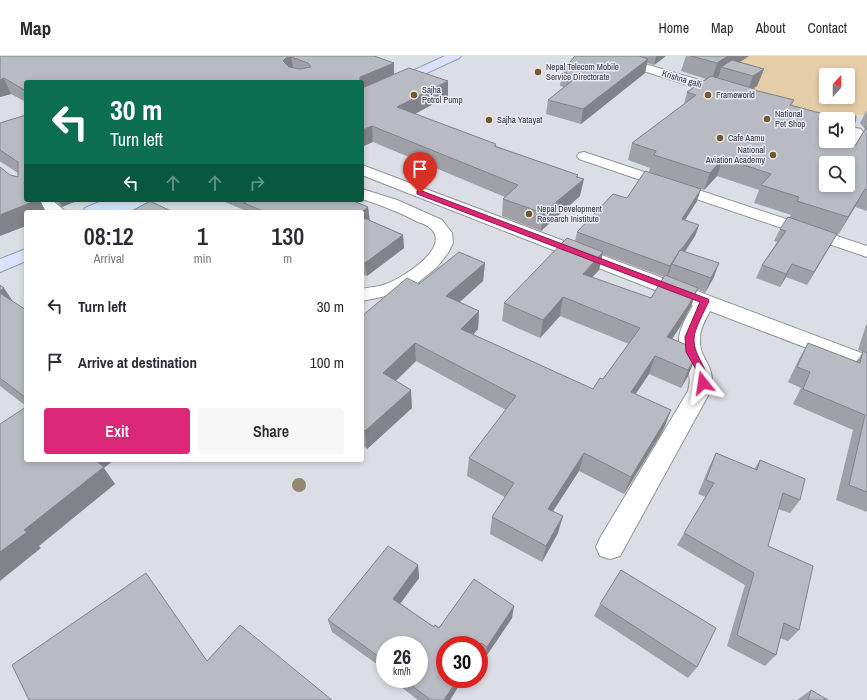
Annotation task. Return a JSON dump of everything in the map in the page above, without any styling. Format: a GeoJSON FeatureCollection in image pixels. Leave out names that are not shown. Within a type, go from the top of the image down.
{"type":"FeatureCollection","features":[{"type":"Feature","properties":{"kind":"main road"},"geometry":{"type":"LineString","coordinates":[[364,88],[433,56]]}},
{"type":"Feature","properties":{"kind":"main road"},"geometry":{"type":"LineString","coordinates":[[364,98],[455,56]]}},
{"type":"Feature","properties":{"kind":"main road"},"geometry":{"type":"LineString","coordinates":[[96,210],[114,202]]}},
{"type":"Feature","properties":{"kind":"main road"},"geometry":{"type":"LineString","coordinates":[[120,210],[138,202]]}},
{"type":"Feature","properties":{"kind":"main road"},"geometry":{"type":"LineString","coordinates":[[0,251],[24,241]]}},
{"type":"Feature","properties":{"kind":"main road"},"geometry":{"type":"LineString","coordinates":[[0,266],[24,255]]}},
{"type":"Feature","properties":{"kind":"street","name":"Krishna galli"},"geometry":{"type":"LineString","coordinates":[[606,56],[743,98]]}},
{"type":"Feature","properties":{"kind":"street"},"geometry":{"type":"LineString","coordinates":[[842,156],[857,132]]}},
{"type":"Feature","properties":{"kind":"street"},"geometry":{"type":"LineString","coordinates":[[584,156],[867,252]]}},
{"type":"Feature","properties":{"kind":"street"},"geometry":{"type":"LineString","coordinates":[[364,171],[492,221],[867,363]]}},
{"type":"Feature","properties":{"kind":"street"},"geometry":{"type":"LineString","coordinates":[[364,195],[395,204],[437,224],[443,234],[443,246],[436,259],[416,276],[390,290],[364,295]]}},
{"type":"Feature","properties":{"kind":"street"},"geometry":{"type":"LineString","coordinates":[[45,202],[55,210]]}},
{"type":"Feature","properties":{"kind":"street"},"geometry":{"type":"LineString","coordinates":[[610,548],[703,383],[702,371],[691,352],[689,337],[705,301]]}},
{"type":"Feature","properties":{"kind":"shaded area"},"geometry":{"type":"Polygon","coordinates":[[[748,56],[867,56],[867,115],[865,116],[858,114],[855,117],[855,112],[819,112],[749,92],[758,84],[722,74],[748,56]]]}},
{"type":"Feature","properties":{"kind":"building"},"geometry":{"type":"Polygon","coordinates":[[[0,56],[374,56],[394,63],[360,77],[360,80],[24,80],[24,90],[4,78],[0,80],[0,56]],[[291,57],[286,58],[283,61],[289,67],[300,69],[311,67],[308,63],[291,57]]]}},
{"type":"Feature","properties":{"kind":"building"},"geometry":{"type":"Polygon","coordinates":[[[575,56],[639,56],[648,59],[583,109],[548,100],[578,76],[562,72],[575,56]]]}},
{"type":"Feature","properties":{"kind":"building"},"geometry":{"type":"Polygon","coordinates":[[[691,56],[728,56],[717,63],[691,56]]]}},
{"type":"Feature","properties":{"kind":"building"},"geometry":{"type":"Polygon","coordinates":[[[732,60],[764,69],[753,76],[721,67],[732,60]]]}},
{"type":"Feature","properties":{"kind":"building"},"geometry":{"type":"Polygon","coordinates":[[[409,68],[448,81],[397,107],[496,144],[494,146],[578,175],[576,177],[584,179],[543,213],[503,199],[518,185],[372,126],[364,129],[364,87],[409,68]]]}},
{"type":"Feature","properties":{"kind":"building"},"geometry":{"type":"Polygon","coordinates":[[[711,76],[755,89],[754,90],[794,100],[790,105],[819,113],[819,148],[855,148],[867,126],[867,190],[865,189],[848,217],[797,201],[799,197],[761,185],[771,174],[723,158],[710,173],[654,155],[656,151],[632,143],[696,95],[687,92],[711,76]]]}},
{"type":"Feature","properties":{"kind":"building"},"geometry":{"type":"Polygon","coordinates":[[[24,116],[24,202],[32,202],[0,215],[0,167],[10,175],[18,177],[18,162],[0,150],[0,123],[24,116]]]}},
{"type":"Feature","properties":{"kind":"building"},"geometry":{"type":"Polygon","coordinates":[[[645,171],[701,189],[682,219],[699,225],[670,266],[577,232],[613,194],[627,198],[645,171]]]}},
{"type":"Feature","properties":{"kind":"building"},"geometry":{"type":"Polygon","coordinates":[[[148,202],[152,202],[169,210],[134,210],[148,202]]]}},
{"type":"Feature","properties":{"kind":"building"},"geometry":{"type":"Polygon","coordinates":[[[356,202],[368,207],[364,210],[260,210],[244,203],[356,202]]]}},
{"type":"Feature","properties":{"kind":"building"},"geometry":{"type":"Polygon","coordinates":[[[788,217],[837,234],[814,272],[792,264],[786,274],[762,265],[786,231],[780,229],[788,217]]]}},
{"type":"Feature","properties":{"kind":"building"},"geometry":{"type":"Polygon","coordinates":[[[364,218],[403,235],[365,263],[364,218]]]}},
{"type":"Feature","properties":{"kind":"building"},"geometry":{"type":"Polygon","coordinates":[[[567,238],[603,252],[583,274],[651,298],[665,275],[698,288],[667,337],[692,347],[696,357],[688,370],[655,356],[631,392],[671,410],[666,419],[631,477],[584,453],[548,509],[563,516],[546,546],[492,517],[514,483],[469,458],[516,396],[415,343],[383,373],[411,390],[364,430],[364,314],[407,278],[419,284],[459,252],[485,263],[446,296],[479,311],[461,329],[593,389],[600,378],[603,379],[640,328],[563,297],[543,320],[504,303],[567,238]]]}},
{"type":"Feature","properties":{"kind":"building"},"geometry":{"type":"Polygon","coordinates":[[[680,250],[719,263],[711,278],[672,264],[680,250]]]}},
{"type":"Feature","properties":{"kind":"building"},"geometry":{"type":"Polygon","coordinates":[[[0,285],[4,288],[0,291],[0,285]]]}},
{"type":"Feature","properties":{"kind":"building"},"geometry":{"type":"Polygon","coordinates":[[[0,293],[24,309],[24,396],[0,378],[0,293]]]}},
{"type":"Feature","properties":{"kind":"building"},"geometry":{"type":"Polygon","coordinates":[[[808,343],[860,363],[863,351],[867,353],[867,492],[849,485],[865,415],[803,389],[810,372],[797,367],[808,343]]]}},
{"type":"Feature","properties":{"kind":"building"},"geometry":{"type":"Polygon","coordinates":[[[24,408],[24,462],[98,462],[104,467],[24,530],[27,532],[0,552],[0,424],[24,408]]]}},
{"type":"Feature","properties":{"kind":"building"},"geometry":{"type":"Polygon","coordinates":[[[716,453],[757,470],[760,460],[805,479],[800,500],[783,493],[768,546],[813,566],[799,630],[784,623],[776,655],[737,635],[754,573],[684,533],[714,483],[706,480],[716,453]]]}},
{"type":"Feature","properties":{"kind":"building"},"geometry":{"type":"Polygon","coordinates":[[[388,546],[418,565],[393,599],[434,627],[435,625],[439,628],[474,579],[514,606],[488,645],[488,636],[436,636],[436,688],[452,688],[444,700],[431,700],[415,688],[428,688],[428,636],[376,636],[376,655],[328,620],[388,546]]]}},
{"type":"Feature","properties":{"kind":"building"},"geometry":{"type":"Polygon","coordinates":[[[621,570],[716,628],[697,667],[600,604],[621,570]]]}},
{"type":"Feature","properties":{"kind":"building"},"geometry":{"type":"Polygon","coordinates":[[[146,573],[207,661],[240,625],[332,700],[29,700],[12,665],[146,573]]]}},
{"type":"Feature","properties":{"kind":"building"},"geometry":{"type":"Polygon","coordinates":[[[811,690],[828,700],[808,700],[811,690]]]}},
{"type":"Feature","properties":{"kind":"place","name":"Nepal Telecom Mobile Service Directorate"},"geometry":{"type":"Point","coordinates":[538,72]}},
{"type":"Feature","properties":{"kind":"place","name":"Sajha Petrol Pump"},"geometry":{"type":"Point","coordinates":[414,95]}},
{"type":"Feature","properties":{"kind":"place","name":"Frameworld"},"geometry":{"type":"Point","coordinates":[708,95]}},
{"type":"Feature","properties":{"kind":"place","name":"National Pet Shop"},"geometry":{"type":"Point","coordinates":[767,119]}},
{"type":"Feature","properties":{"kind":"place","name":"Sajha Yatayat"},"geometry":{"type":"Point","coordinates":[489,120]}},
{"type":"Feature","properties":{"kind":"place","name":"Cafe Aamu"},"geometry":{"type":"Point","coordinates":[720,138]}},
{"type":"Feature","properties":{"kind":"place","name":"National Aviation Academy"},"geometry":{"type":"Point","coordinates":[773,155]}},
{"type":"Feature","properties":{"kind":"place","name":"Nepal Development Research Inistitute"},"geometry":{"type":"Point","coordinates":[529,214]}},
{"type":"Feature","properties":{"kind":"route"},"geometry":{"type":"LineString","coordinates":[[420,193],[705,301],[689,337],[691,352],[702,371],[703,383]]}}]}
